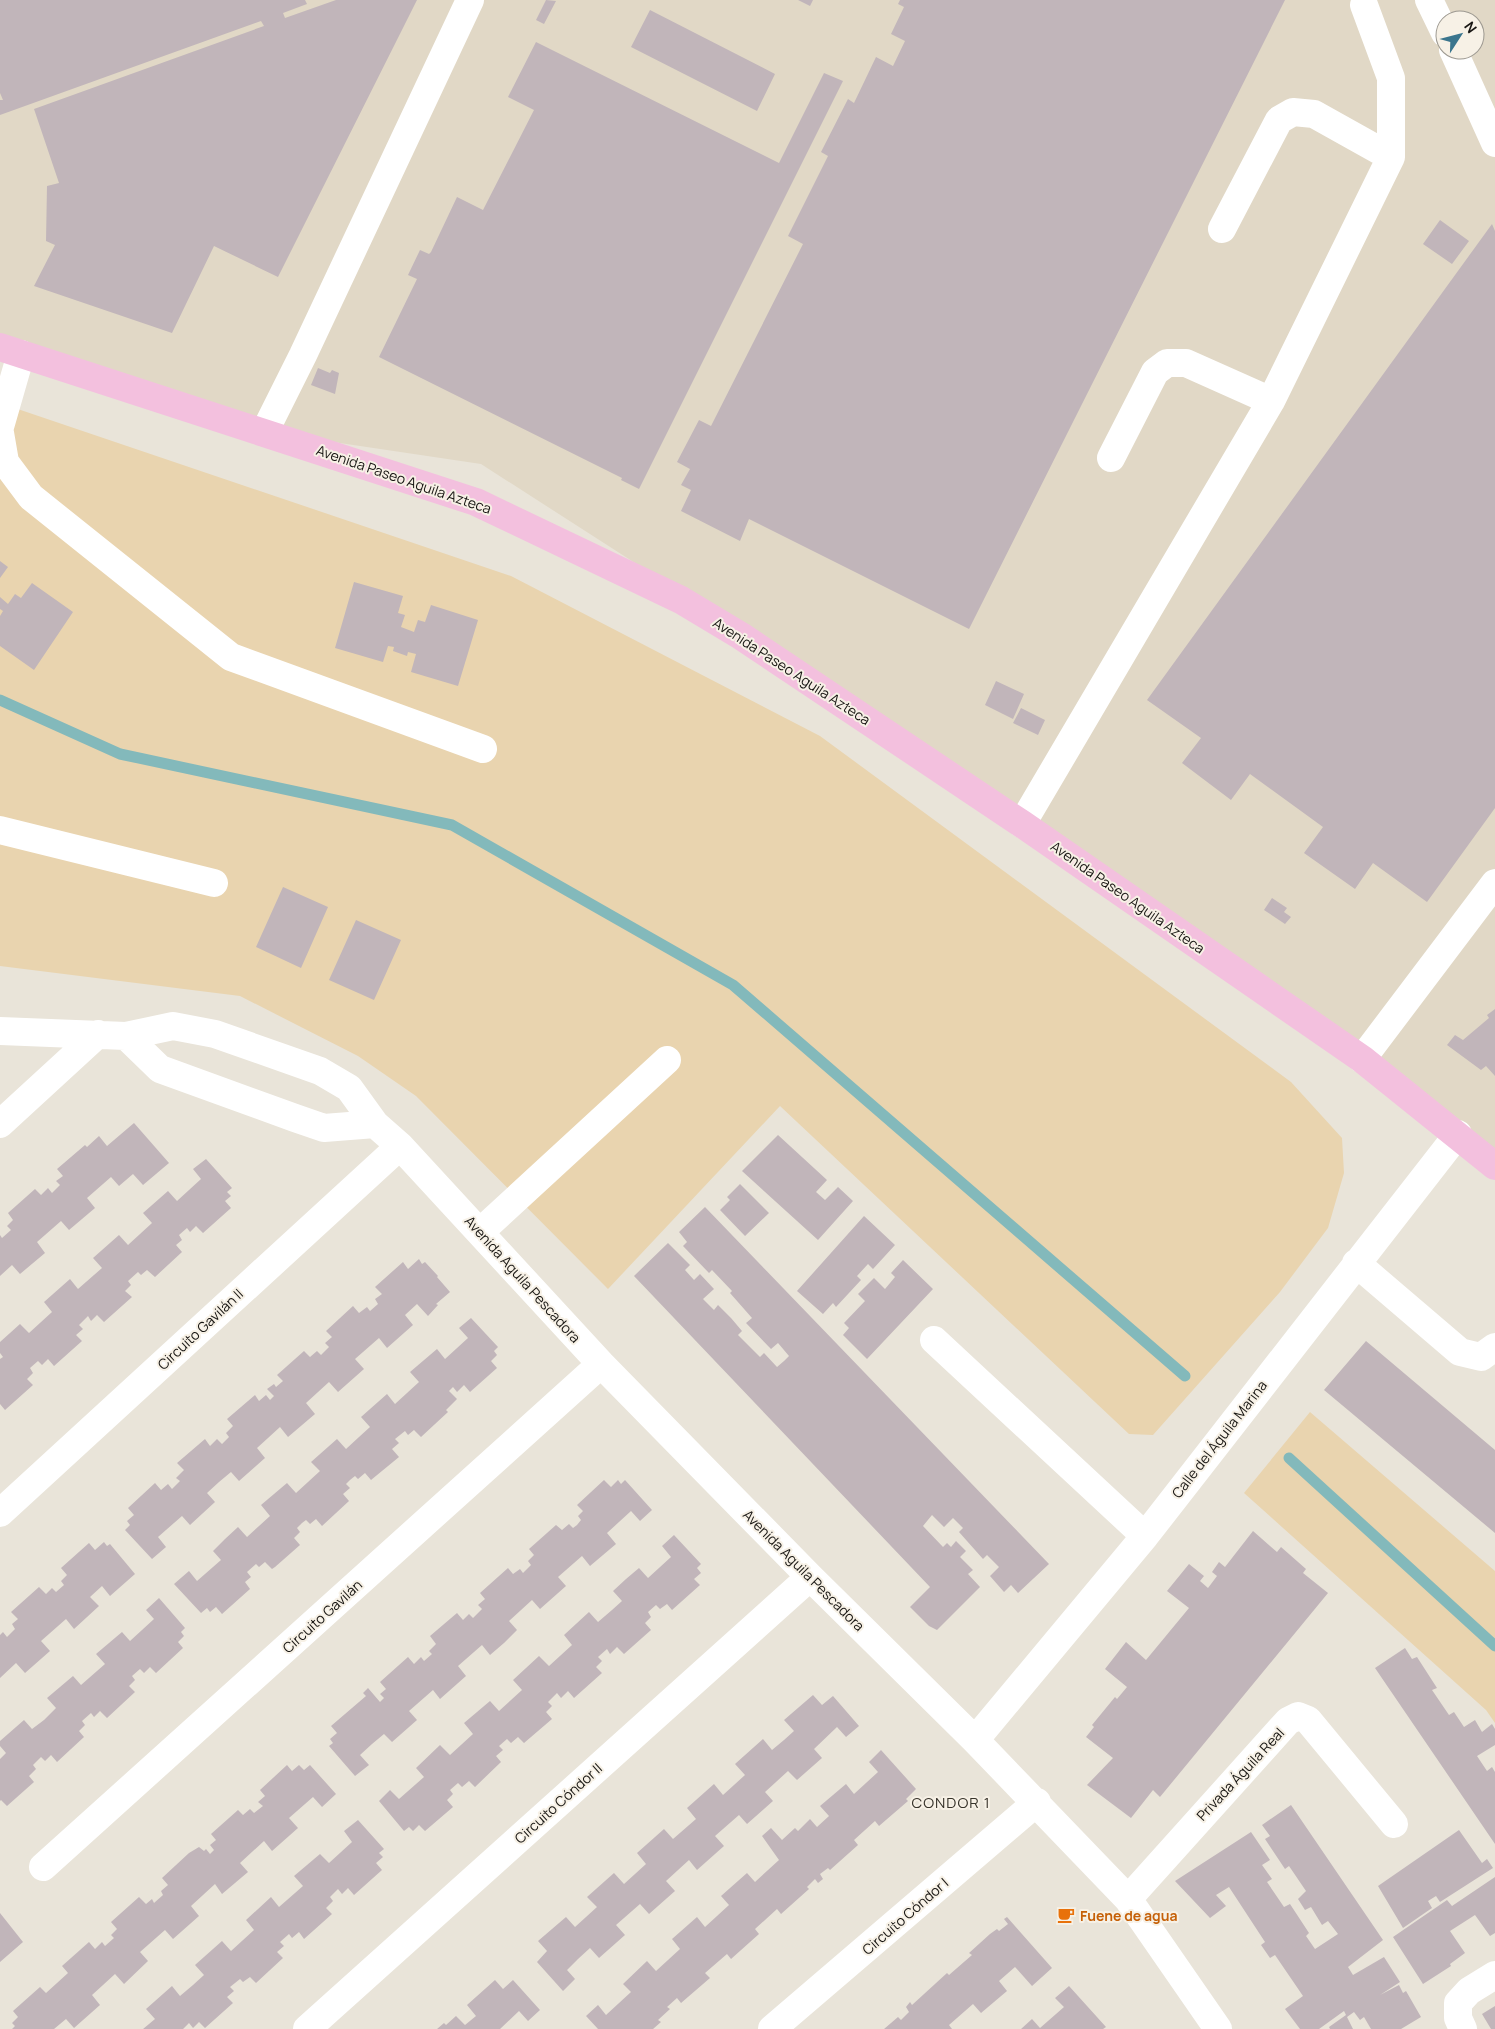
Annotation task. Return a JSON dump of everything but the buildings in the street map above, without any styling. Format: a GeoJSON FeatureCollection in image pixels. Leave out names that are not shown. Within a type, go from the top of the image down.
{"type":"FeatureCollection","features":[{"type":"Feature","properties":{"kind":"main road","name":"Avenida Paseo Aguila Azteca"},"geometry":{"type":"LineString","coordinates":[[11,350],[264,431],[476,502],[681,600],[741,636],[1022,824],[1362,1059],[1458,1134],[1495,1166]]}},
{"type":"Feature","properties":{"kind":"street"},"geometry":{"type":"LineString","coordinates":[[264,431],[303,355],[470,0]]}},
{"type":"Feature","properties":{"kind":"street"},"geometry":{"type":"LineString","coordinates":[[1429,0],[1435,12]]}},
{"type":"Feature","properties":{"kind":"street"},"geometry":{"type":"LineString","coordinates":[[1022,824],[1271,401],[1391,157],[1391,78],[1364,5]]}},
{"type":"Feature","properties":{"kind":"street"},"geometry":{"type":"LineString","coordinates":[[1458,60],[1495,143]]}},
{"type":"Feature","properties":{"kind":"street"},"geometry":{"type":"LineString","coordinates":[[1222,229],[1279,120],[1293,112],[1314,114],[1391,157]]}},
{"type":"Feature","properties":{"kind":"street"},"geometry":{"type":"LineString","coordinates":[[0,427],[11,350]]}},
{"type":"Feature","properties":{"kind":"street"},"geometry":{"type":"LineString","coordinates":[[1111,458],[1155,372],[1168,364],[1186,363],[1271,401]]}},
{"type":"Feature","properties":{"kind":"street"},"geometry":{"type":"LineString","coordinates":[[0,433],[5,462],[31,497],[231,656],[483,749]]}},
{"type":"Feature","properties":{"kind":"street"},"geometry":{"type":"LineString","coordinates":[[0,830],[214,883]]}},
{"type":"Feature","properties":{"kind":"street"},"geometry":{"type":"LineString","coordinates":[[1362,1059],[1495,883]]}},
{"type":"Feature","properties":{"kind":"street","name":"Avenida Aguila Pescadora"},"geometry":{"type":"LineString","coordinates":[[0,1031],[126,1036],[173,1026],[224,1037],[320,1071],[349,1088],[375,1124],[400,1146],[601,1364],[810,1577],[1037,1802],[1128,1899],[1213,2027]]}},
{"type":"Feature","properties":{"kind":"street"},"geometry":{"type":"LineString","coordinates":[[0,1124],[98,1034]]}},
{"type":"Feature","properties":{"kind":"street"},"geometry":{"type":"LineString","coordinates":[[126,1036],[160,1069],[295,1118],[324,1128],[375,1124]]}},
{"type":"Feature","properties":{"kind":"street"},"geometry":{"type":"LineString","coordinates":[[480,1232],[666,1060]]}},
{"type":"Feature","properties":{"kind":"street","name":"Calle del Águila Marina"},"geometry":{"type":"LineString","coordinates":[[975,1740],[1145,1536],[1458,1134]]}},
{"type":"Feature","properties":{"kind":"street","name":"Circuito Gavilán II"},"geometry":{"type":"LineString","coordinates":[[0,1514],[400,1146]]}},
{"type":"Feature","properties":{"kind":"street"},"geometry":{"type":"LineString","coordinates":[[1356,1263],[1460,1352],[1480,1357],[1495,1347]]}},
{"type":"Feature","properties":{"kind":"street"},"geometry":{"type":"LineString","coordinates":[[934,1340],[1145,1536]]}},
{"type":"Feature","properties":{"kind":"street","name":"Circuito Gavilán"},"geometry":{"type":"LineString","coordinates":[[43,1867],[601,1364]]}},
{"type":"Feature","properties":{"kind":"street","name":"Circuito Cóndor II"},"geometry":{"type":"LineString","coordinates":[[306,2029],[810,1577]]}},
{"type":"Feature","properties":{"kind":"street","name":"Privada Águila Real"},"geometry":{"type":"LineString","coordinates":[[1128,1899],[1288,1721],[1298,1716],[1308,1720],[1394,1824]]}},
{"type":"Feature","properties":{"kind":"street","name":"Circuito Cóndor I"},"geometry":{"type":"LineString","coordinates":[[772,2029],[1037,1802]]}},
{"type":"Feature","properties":{"kind":"street"},"geometry":{"type":"LineString","coordinates":[[1463,2029],[1458,2018],[1458,2003],[1469,1991],[1495,1975]]}},
{"type":"Feature","properties":{"kind":"shaded area"},"geometry":{"type":"Polygon","coordinates":[[[0,0],[1495,0],[1495,1175],[1362,1062],[744,633],[481,464],[266,432],[0,345],[0,0]]]}},
{"type":"Feature","properties":{"kind":"shaded area"},"geometry":{"type":"Polygon","coordinates":[[[0,403],[511,576],[820,736],[1291,1082],[1342,1138],[1344,1173],[1328,1228],[1280,1292],[1153,1435],[1129,1434],[780,1106],[608,1289],[416,1096],[358,1056],[240,996],[0,966],[0,403]]]}},
{"type":"Feature","properties":{"kind":"shaded area"},"geometry":{"type":"Polygon","coordinates":[[[1310,1412],[1495,1571],[1495,1723],[1486,1710],[1244,1493],[1310,1412]]]}},
{"type":"Feature","properties":{"kind":"waterway"},"geometry":{"type":"LineString","coordinates":[[0,700],[120,754],[452,825],[733,985],[1185,1376]]}},
{"type":"Feature","properties":{"kind":"waterway"},"geometry":{"type":"LineString","coordinates":[[1289,1458],[1495,1646]]}},
{"type":"Feature","properties":{"kind":"place","name":"Fuene de agua"},"geometry":{"type":"Point","coordinates":[1066,1915]}},
{"type":"Feature","properties":{"kind":"district","name":"CONDOR 1"},"geometry":{"type":"Point","coordinates":[951,1802]}}]}
